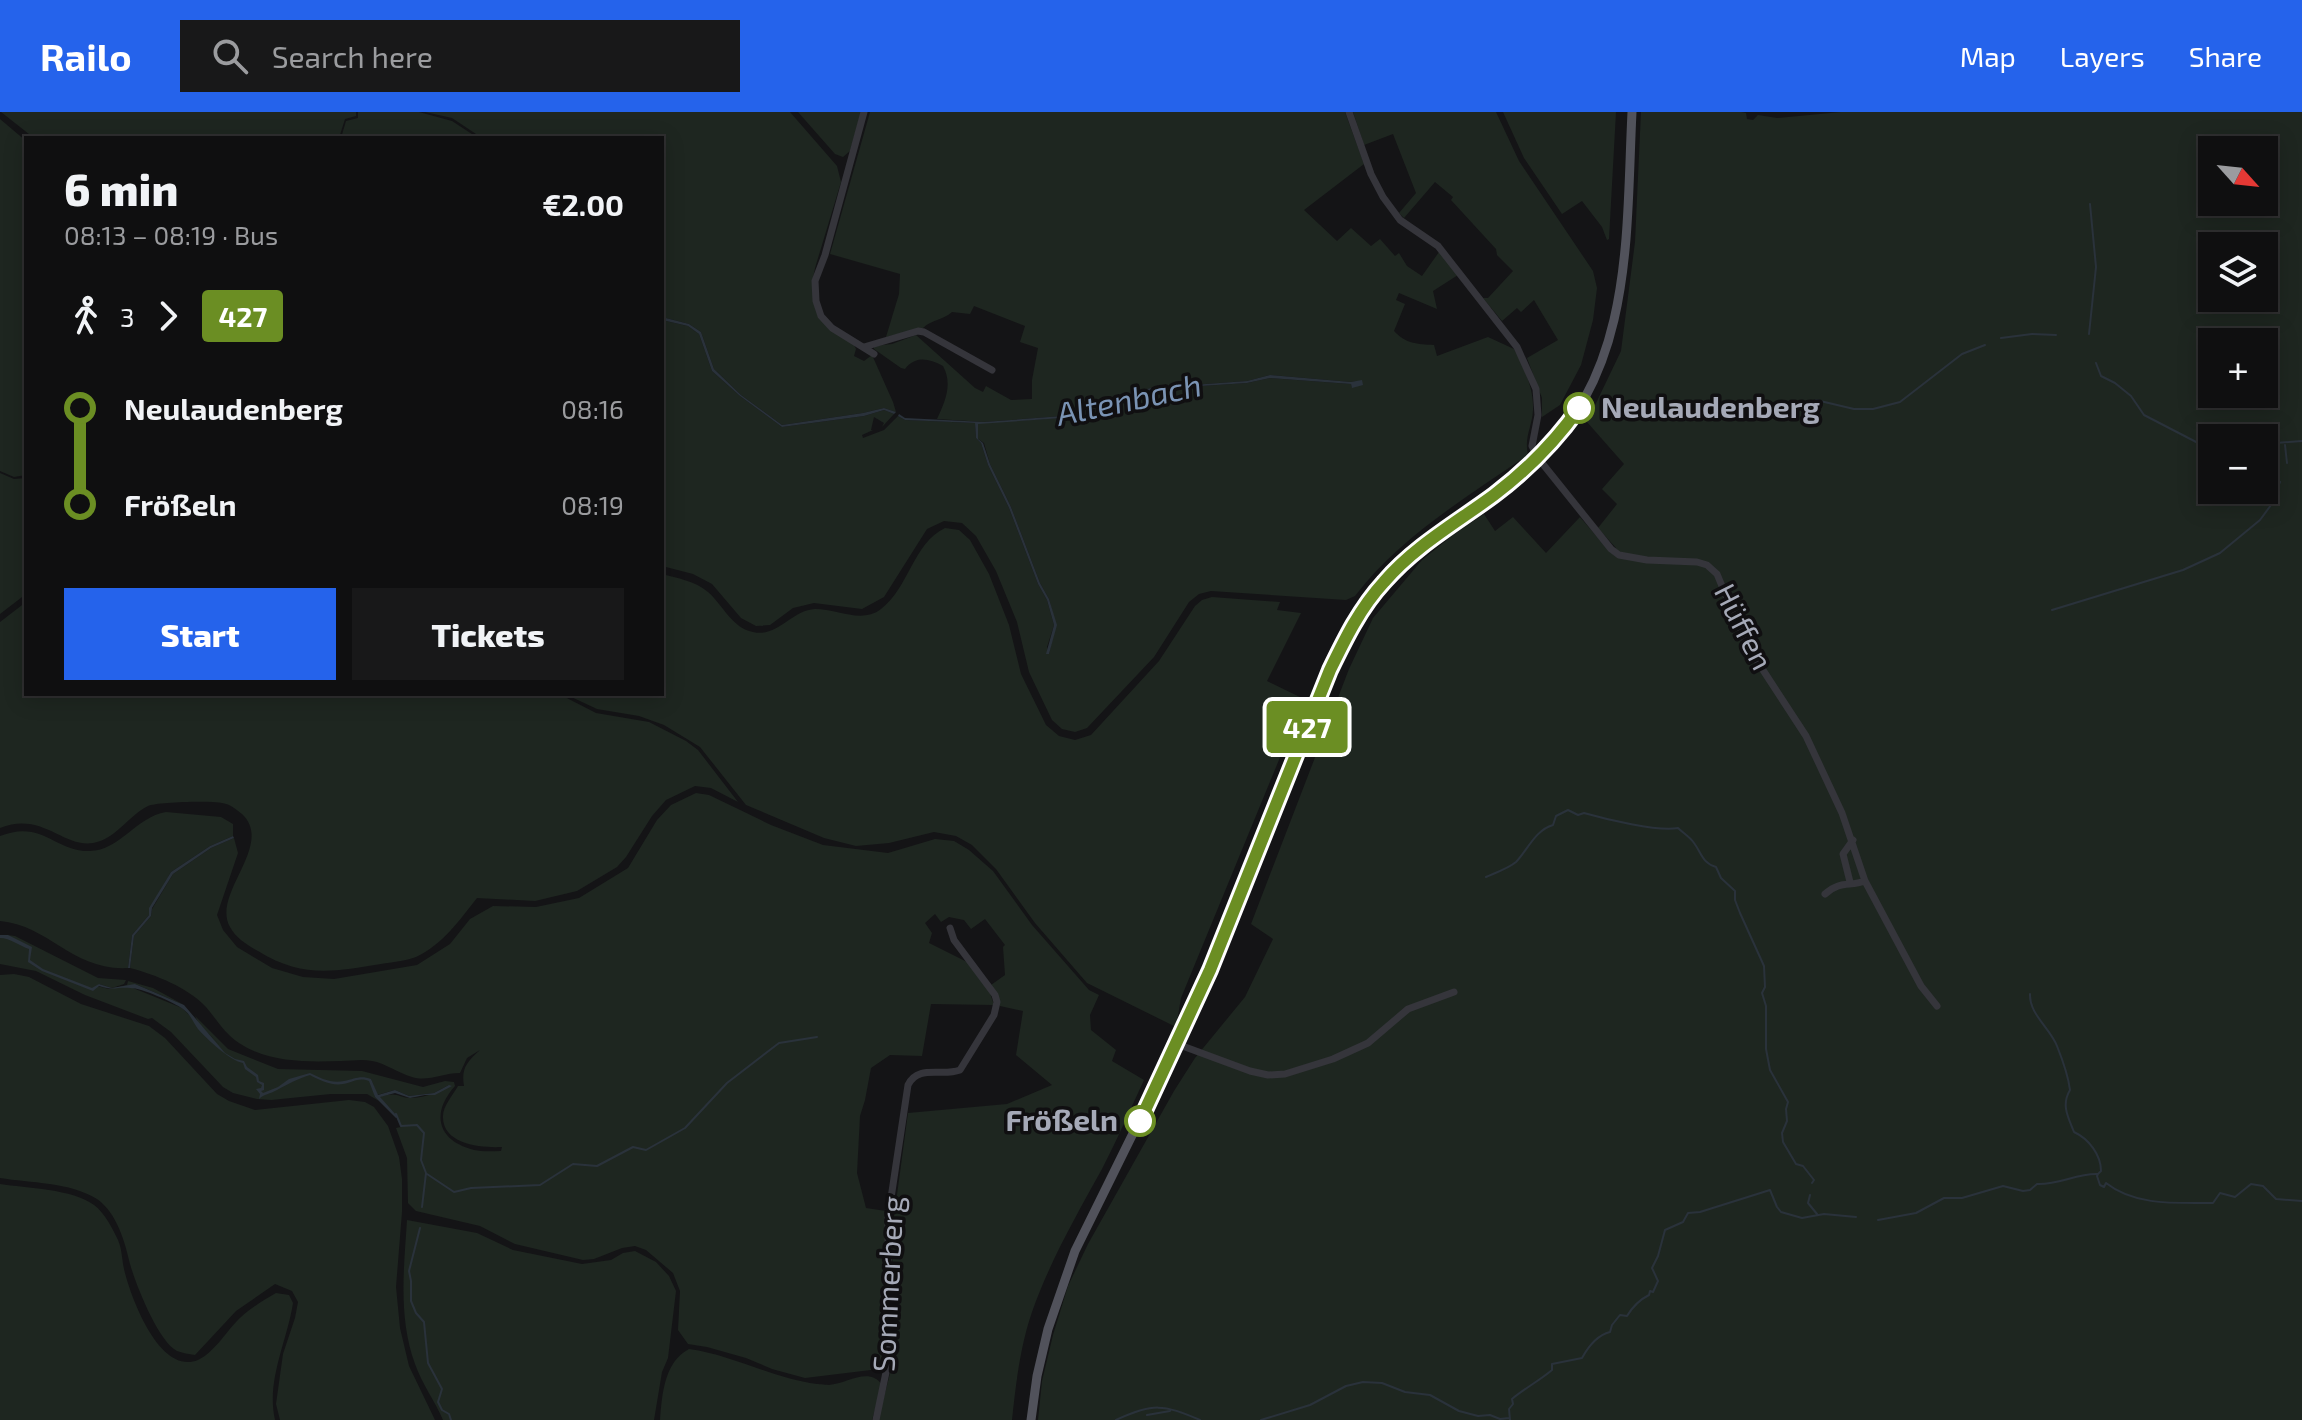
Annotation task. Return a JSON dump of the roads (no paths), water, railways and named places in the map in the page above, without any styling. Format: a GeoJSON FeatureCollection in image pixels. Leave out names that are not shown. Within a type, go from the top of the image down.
{"type":"FeatureCollection","features":[{"type":"Feature","properties":{"kind":"main road"},"geometry":{"type":"LineString","coordinates":[[1031,1420],[1048,1329],[1075,1251],[1184,1030],[1345,638],[1363,608],[1400,566],[1434,536],[1496,493],[1538,458],[1579,408],[1609,346],[1624,273],[1632,112]]}},
{"type":"Feature","properties":{"kind":"street"},"geometry":{"type":"LineString","coordinates":[[864,112],[815,281],[821,316],[832,328],[874,354]]}},
{"type":"Feature","properties":{"kind":"street"},"geometry":{"type":"LineString","coordinates":[[1349,112],[1376,187],[1391,209],[1400,220],[1438,246],[1517,347],[1536,389],[1538,403],[1532,446],[1538,458]]}},
{"type":"Feature","properties":{"kind":"street"},"geometry":{"type":"LineString","coordinates":[[864,347],[918,331],[924,332],[992,370]]}},
{"type":"Feature","properties":{"kind":"street"},"geometry":{"type":"LineString","coordinates":[[1536,423],[1548,422]]}},
{"type":"Feature","properties":{"kind":"street","name":"Hüffen"},"geometry":{"type":"LineString","coordinates":[[1538,458],[1619,555],[1647,560],[1697,562],[1707,565],[1717,574],[1746,644],[1806,736],[1853,840],[1865,881],[1921,986],[1937,1006]]}},
{"type":"Feature","properties":{"kind":"street"},"geometry":{"type":"LineString","coordinates":[[1850,882],[1843,854],[1853,840]]}},
{"type":"Feature","properties":{"kind":"street"},"geometry":{"type":"LineString","coordinates":[[1825,894],[1850,882],[1858,884],[1865,881]]}},
{"type":"Feature","properties":{"kind":"street","name":"Sommerberg"},"geometry":{"type":"LineString","coordinates":[[876,1420],[889,1358],[888,1218],[908,1085],[914,1075],[960,1070],[997,1009],[995,995],[954,940],[950,928]]}},
{"type":"Feature","properties":{"kind":"street"},"geometry":{"type":"LineString","coordinates":[[1177,1044],[1250,1071],[1268,1075],[1285,1074],[1322,1063],[1368,1043],[1408,1009],[1454,992]]}},
{"type":"Feature","properties":{"kind":"waterway"},"geometry":{"type":"LineString","coordinates":[[2089,334],[2096,267],[2090,204]]}},
{"type":"Feature","properties":{"kind":"waterway"},"geometry":{"type":"LineString","coordinates":[[2001,338],[2056,335]]}},
{"type":"Feature","properties":{"kind":"waterway"},"geometry":{"type":"LineString","coordinates":[[1816,400],[1854,409],[1873,409],[1900,402],[1962,354],[1985,345]]}},
{"type":"Feature","properties":{"kind":"waterway"},"geometry":{"type":"LineString","coordinates":[[2096,363],[2101,376],[2131,396],[2144,415],[2198,443]]}},
{"type":"Feature","properties":{"kind":"waterway"},"geometry":{"type":"LineString","coordinates":[[2278,443],[2302,441]]}},
{"type":"Feature","properties":{"kind":"waterway"},"geometry":{"type":"LineString","coordinates":[[2285,445],[2287,463]]}},
{"type":"Feature","properties":{"kind":"waterway"},"geometry":{"type":"LineString","coordinates":[[2052,610],[2183,570],[2220,553],[2260,520],[2271,505],[2280,482]]}},
{"type":"Feature","properties":{"kind":"waterway"},"geometry":{"type":"LineString","coordinates":[[1486,877],[1516,862],[1536,836],[1553,825],[1556,816],[1568,810],[1578,815],[1584,813],[1645,827],[1678,828],[1691,839],[1705,860],[1716,867],[1721,878],[1735,891],[1740,913],[1764,966],[1765,987],[1762,993],[1766,1006],[1766,1049],[1770,1070],[1788,1102],[1783,1142],[1796,1164],[1803,1166],[1814,1180],[1812,1183]]}},
{"type":"Feature","properties":{"kind":"waterway"},"geometry":{"type":"LineString","coordinates":[[2030,994],[2033,1008],[2054,1039],[2065,1068],[2070,1090],[2066,1111],[2074,1132],[2093,1148],[2100,1165],[2099,1173]]}},
{"type":"Feature","properties":{"kind":"waterway"},"geometry":{"type":"LineString","coordinates":[[427,1174],[454,1192],[471,1188],[540,1185],[573,1164],[597,1166],[633,1147],[646,1150],[685,1128],[727,1083],[779,1043],[817,1037]]}},
{"type":"Feature","properties":{"kind":"waterway"},"geometry":{"type":"LineString","coordinates":[[396,1114],[401,1126],[417,1125],[424,1133],[421,1160],[426,1173],[422,1207]]}},
{"type":"Feature","properties":{"kind":"waterway"},"geometry":{"type":"LineString","coordinates":[[1878,1220],[1916,1213],[1944,1198],[1962,1198],[2003,1186],[2030,1190],[2037,1184],[2090,1174],[2098,1174],[2100,1185],[2104,1187],[2106,1183],[2130,1196],[2156,1202],[2213,1203],[2220,1193],[2235,1197],[2251,1184],[2263,1186],[2276,1199],[2302,1201]]}},
{"type":"Feature","properties":{"kind":"waterway"},"geometry":{"type":"LineString","coordinates":[[1510,1420],[1512,1399],[1552,1370],[1552,1364],[1582,1358],[1594,1342],[1610,1332],[1620,1315],[1627,1316],[1650,1291],[1653,1292],[1658,1281],[1652,1268],[1665,1230],[1683,1222],[1688,1213],[1770,1190],[1781,1212],[1802,1218],[1824,1214],[1856,1217]]}},
{"type":"Feature","properties":{"kind":"waterway"},"geometry":{"type":"LineString","coordinates":[[1810,1195],[1808,1203],[1817,1214]]}},
{"type":"Feature","properties":{"kind":"waterway"},"geometry":{"type":"LineString","coordinates":[[420,1228],[409,1271],[411,1301],[424,1322],[428,1363],[442,1389],[438,1402],[451,1420]]}},
{"type":"Feature","properties":{"kind":"waterway"},"geometry":{"type":"LineString","coordinates":[[1261,1420],[1310,1405],[1346,1386],[1363,1382],[1382,1383],[1405,1392],[1430,1395],[1459,1411],[1478,1416],[1509,1418]]}},
{"type":"Feature","properties":{"kind":"waterway"},"geometry":{"type":"LineString","coordinates":[[1116,1420],[1149,1408],[1167,1408],[1200,1420]]}},
{"type":"Feature","properties":{"kind":"waterway"},"geometry":{"type":"LineString","coordinates":[[1147,1415],[1170,1411]]}},
{"type":"Feature","properties":{"kind":"place","name":"Neulaudenberg"},"geometry":{"type":"Point","coordinates":[1579,408]}},
{"type":"Feature","properties":{"kind":"place","name":"Frößeln"},"geometry":{"type":"Point","coordinates":[1140,1121]}},
{"type":"Feature","properties":{"kind":"water label","name":"Altenbach"},"geometry":{"type":"Point","coordinates":[1129,400]}}]}
